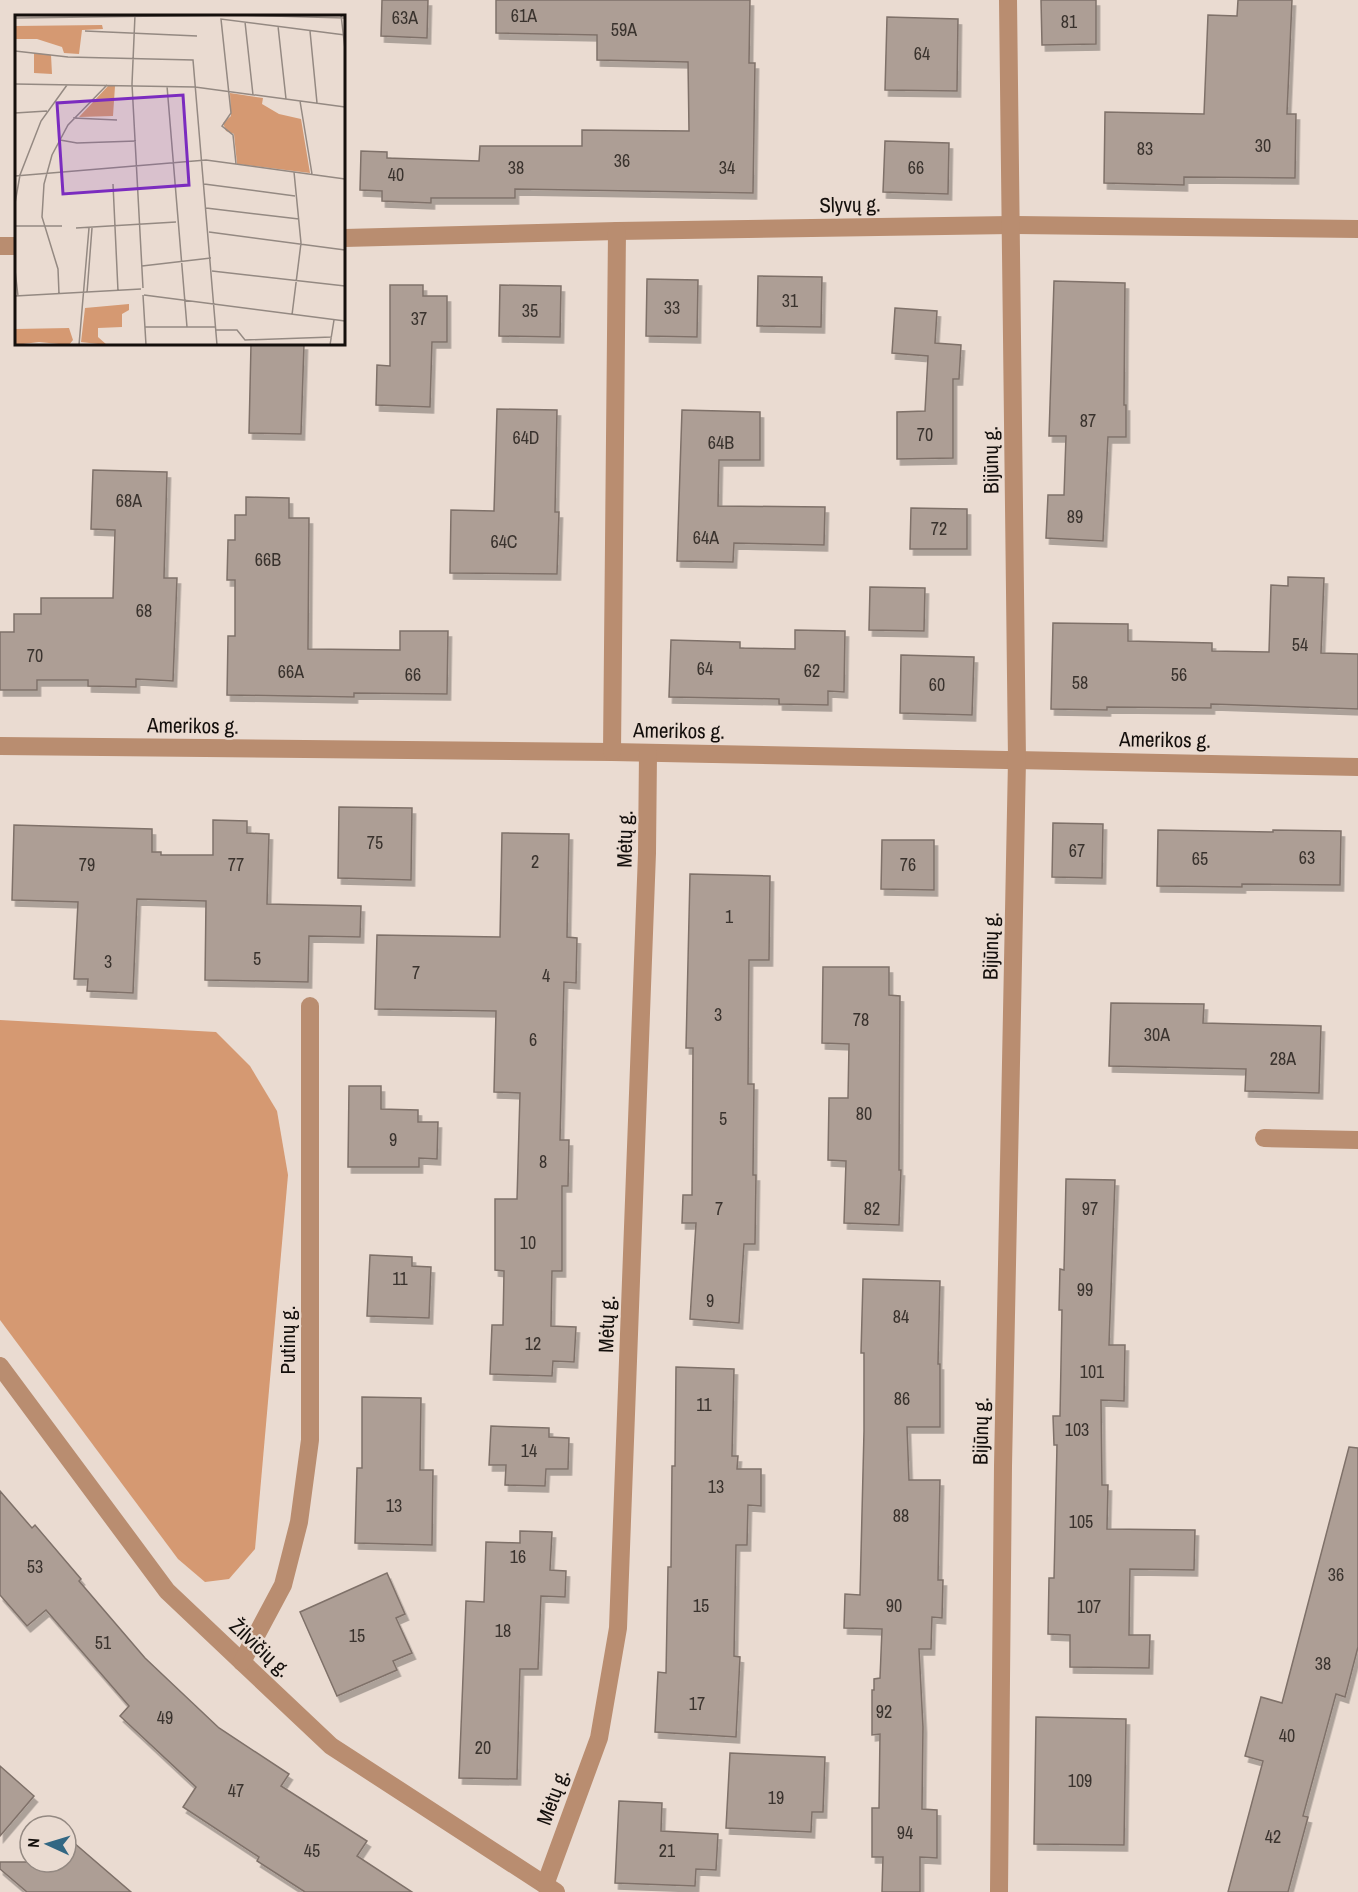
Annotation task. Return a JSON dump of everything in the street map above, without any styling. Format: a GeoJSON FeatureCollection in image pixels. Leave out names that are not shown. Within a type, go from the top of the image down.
{"type":"FeatureCollection","features":[{"type":"Feature","properties":{"kind":"street","name":"Bijūnų g."},"geometry":{"type":"LineString","coordinates":[[999,1892],[1003,1466],[1017,760],[1008,0]]}},
{"type":"Feature","properties":{"kind":"street","name":"Slyvų g."},"geometry":{"type":"LineString","coordinates":[[345,238],[1011,225],[1358,229]]}},
{"type":"Feature","properties":{"kind":"street"},"geometry":{"type":"LineString","coordinates":[[612,752],[617,231]]}},
{"type":"Feature","properties":{"kind":"street","name":"Amerikos g."},"geometry":{"type":"LineString","coordinates":[[0,746],[612,752],[1358,767]]}},
{"type":"Feature","properties":{"kind":"street","name":"Mėtų g."},"geometry":{"type":"LineString","coordinates":[[551,1889],[599,1738],[618,1628],[648,853],[648,753]]}},
{"type":"Feature","properties":{"kind":"street","name":"Putinų g."},"geometry":{"type":"LineString","coordinates":[[242,1662],[283,1585],[299,1522],[310,1440],[310,1005]]}},
{"type":"Feature","properties":{"kind":"street"},"geometry":{"type":"LineString","coordinates":[[1264,1138],[1358,1140]]}},
{"type":"Feature","properties":{"kind":"street","name":"Žilvičių g."},"geometry":{"type":"LineString","coordinates":[[0,1366],[167,1591],[331,1746],[551,1889]]}},
{"type":"Feature","properties":{"kind":"shaded area"},"geometry":{"type":"Polygon","coordinates":[[[0,1020],[216,1032],[250,1066],[277,1111],[288,1175],[255,1549],[229,1579],[205,1582],[178,1559],[0,1320],[0,1020]]]}},
{"type":"Feature","properties":{"kind":"building"},"geometry":{"type":"Polygon","coordinates":[[[382,0],[428,0],[427,38],[381,36],[382,0]]]}},
{"type":"Feature","properties":{"kind":"building"},"geometry":{"type":"Polygon","coordinates":[[[496,0],[750,0],[749,63],[755,63],[753,193],[515,189],[515,198],[431,198],[431,203],[382,201],[382,191],[360,190],[361,151],[387,152],[387,158],[479,161],[480,146],[582,146],[582,130],[689,131],[688,62],[597,60],[597,35],[496,33],[496,0]]]}},
{"type":"Feature","properties":{"kind":"building"},"geometry":{"type":"Polygon","coordinates":[[[1041,0],[1096,0],[1096,44],[1042,45],[1041,0]]]}},
{"type":"Feature","properties":{"kind":"building"},"geometry":{"type":"Polygon","coordinates":[[[1238,0],[1292,0],[1287,114],[1296,114],[1295,178],[1184,177],[1184,185],[1104,183],[1105,112],[1204,114],[1208,15],[1237,16],[1238,0]]]}},
{"type":"Feature","properties":{"kind":"building"},"geometry":{"type":"Polygon","coordinates":[[[887,17],[958,19],[957,91],[885,90],[887,17]]]}},
{"type":"Feature","properties":{"kind":"building"},"geometry":{"type":"Polygon","coordinates":[[[885,141],[949,143],[948,194],[883,192],[885,141]]]}},
{"type":"Feature","properties":{"kind":"building"},"geometry":{"type":"Polygon","coordinates":[[[758,276],[822,277],[821,327],[757,326],[758,276]]]}},
{"type":"Feature","properties":{"kind":"building"},"geometry":{"type":"Polygon","coordinates":[[[647,279],[698,280],[697,337],[646,336],[647,279]]]}},
{"type":"Feature","properties":{"kind":"building"},"geometry":{"type":"Polygon","coordinates":[[[1054,281],[1125,283],[1126,437],[1108,437],[1103,541],[1046,538],[1048,495],[1064,495],[1066,436],[1049,436],[1054,281]]]}},
{"type":"Feature","properties":{"kind":"building"},"geometry":{"type":"Polygon","coordinates":[[[390,285],[423,285],[423,296],[447,296],[447,342],[432,342],[430,407],[376,405],[377,365],[390,366],[390,285]]]}},
{"type":"Feature","properties":{"kind":"building"},"geometry":{"type":"Polygon","coordinates":[[[500,285],[561,286],[560,337],[499,336],[500,285]]]}},
{"type":"Feature","properties":{"kind":"building"},"geometry":{"type":"Polygon","coordinates":[[[895,308],[937,311],[935,343],[961,345],[959,379],[953,379],[953,458],[897,459],[897,412],[925,411],[928,356],[892,353],[895,308]]]}},
{"type":"Feature","properties":{"kind":"building"},"geometry":{"type":"Polygon","coordinates":[[[251,345],[304,345],[301,434],[249,433],[251,345]]]}},
{"type":"Feature","properties":{"kind":"building"},"geometry":{"type":"Polygon","coordinates":[[[497,409],[557,410],[555,512],[559,512],[557,574],[450,573],[451,510],[494,511],[497,409]]]}},
{"type":"Feature","properties":{"kind":"building"},"geometry":{"type":"Polygon","coordinates":[[[682,410],[760,412],[760,460],[719,460],[718,506],[825,507],[824,545],[734,543],[733,562],[677,561],[682,410]]]}},
{"type":"Feature","properties":{"kind":"building"},"geometry":{"type":"Polygon","coordinates":[[[93,470],[167,472],[164,578],[177,578],[173,681],[136,679],[136,687],[88,686],[88,680],[37,680],[37,690],[0,690],[0,632],[14,632],[14,614],[41,614],[41,598],[113,598],[115,530],[91,529],[93,470]]]}},
{"type":"Feature","properties":{"kind":"building"},"geometry":{"type":"Polygon","coordinates":[[[246,497],[289,498],[289,518],[309,518],[308,649],[400,650],[400,631],[448,631],[447,694],[354,693],[354,697],[227,695],[228,636],[235,636],[235,580],[227,580],[228,540],[235,540],[235,515],[246,515],[246,497]]]}},
{"type":"Feature","properties":{"kind":"building"},"geometry":{"type":"Polygon","coordinates":[[[911,508],[967,509],[967,549],[910,549],[911,508]]]}},
{"type":"Feature","properties":{"kind":"building"},"geometry":{"type":"Polygon","coordinates":[[[1288,577],[1324,578],[1321,653],[1358,654],[1358,709],[1211,704],[1211,708],[1051,709],[1053,623],[1128,624],[1128,641],[1212,643],[1212,651],[1269,652],[1271,585],[1288,586],[1288,577]]]}},
{"type":"Feature","properties":{"kind":"building"},"geometry":{"type":"Polygon","coordinates":[[[870,587],[925,588],[924,631],[869,630],[870,587]]]}},
{"type":"Feature","properties":{"kind":"building"},"geometry":{"type":"Polygon","coordinates":[[[795,630],[845,631],[844,692],[828,691],[828,705],[779,704],[779,699],[669,697],[671,640],[740,642],[740,648],[795,649],[795,630]]]}},
{"type":"Feature","properties":{"kind":"building"},"geometry":{"type":"Polygon","coordinates":[[[901,655],[974,657],[972,715],[900,713],[901,655]]]}},
{"type":"Feature","properties":{"kind":"building"},"geometry":{"type":"Polygon","coordinates":[[[339,807],[412,808],[411,880],[338,878],[339,807]]]}},
{"type":"Feature","properties":{"kind":"building"},"geometry":{"type":"Polygon","coordinates":[[[213,820],[247,821],[247,833],[269,834],[267,904],[361,906],[360,937],[309,936],[308,982],[205,980],[206,901],[137,899],[133,993],[87,991],[88,979],[74,979],[78,902],[12,900],[14,825],[152,829],[152,852],[161,852],[161,855],[213,855],[213,820]]]}},
{"type":"Feature","properties":{"kind":"building"},"geometry":{"type":"Polygon","coordinates":[[[1053,823],[1103,824],[1102,878],[1052,877],[1053,823]]]}},
{"type":"Feature","properties":{"kind":"building"},"geometry":{"type":"Polygon","coordinates":[[[1158,830],[1341,831],[1340,885],[1157,886],[1158,830]]]}},
{"type":"Feature","properties":{"kind":"building"},"geometry":{"type":"Polygon","coordinates":[[[502,833],[569,834],[567,937],[577,938],[576,983],[564,982],[560,1140],[569,1140],[568,1186],[562,1186],[562,1271],[552,1271],[551,1326],[576,1327],[574,1362],[553,1361],[552,1376],[490,1374],[492,1325],[503,1325],[504,1271],[495,1270],[495,1199],[517,1199],[520,1093],[494,1092],[496,1011],[375,1009],[377,935],[500,937],[502,833]]]}},
{"type":"Feature","properties":{"kind":"building"},"geometry":{"type":"Polygon","coordinates":[[[882,840],[934,840],[934,890],[881,889],[882,840]]]}},
{"type":"Feature","properties":{"kind":"building"},"geometry":{"type":"Polygon","coordinates":[[[690,874],[770,876],[769,960],[749,960],[748,1084],[754,1084],[755,1244],[744,1244],[739,1323],[690,1319],[696,1223],[682,1223],[683,1195],[692,1195],[693,1048],[686,1048],[690,874]]]}},
{"type":"Feature","properties":{"kind":"building"},"geometry":{"type":"Polygon","coordinates":[[[823,967],[889,967],[889,995],[900,996],[899,1225],[844,1223],[846,1161],[828,1160],[829,1098],[848,1098],[849,1044],[822,1043],[823,967]]]}},
{"type":"Feature","properties":{"kind":"building"},"geometry":{"type":"Polygon","coordinates":[[[1111,1003],[1204,1004],[1203,1023],[1321,1026],[1319,1093],[1245,1091],[1246,1069],[1109,1066],[1111,1003]]]}},
{"type":"Feature","properties":{"kind":"building"},"geometry":{"type":"Polygon","coordinates":[[[349,1086],[381,1086],[381,1109],[418,1110],[418,1122],[438,1122],[437,1159],[419,1158],[419,1167],[348,1167],[349,1086]]]}},
{"type":"Feature","properties":{"kind":"building"},"geometry":{"type":"Polygon","coordinates":[[[1066,1179],[1115,1180],[1109,1345],[1125,1345],[1124,1401],[1101,1400],[1102,1485],[1108,1485],[1107,1529],[1195,1530],[1194,1570],[1130,1569],[1129,1635],[1150,1635],[1149,1668],[1070,1667],[1070,1635],[1048,1634],[1049,1578],[1054,1578],[1057,1445],[1054,1445],[1053,1416],[1060,1416],[1062,1310],[1059,1310],[1060,1269],[1064,1270],[1066,1179]]]}},
{"type":"Feature","properties":{"kind":"building"},"geometry":{"type":"Polygon","coordinates":[[[370,1255],[412,1257],[412,1266],[431,1267],[429,1318],[367,1316],[370,1255]]]}},
{"type":"Feature","properties":{"kind":"building"},"geometry":{"type":"Polygon","coordinates":[[[863,1279],[940,1281],[938,1364],[940,1364],[940,1427],[907,1427],[909,1480],[940,1480],[938,1580],[943,1580],[942,1618],[932,1617],[931,1649],[919,1649],[923,1727],[922,1809],[937,1810],[937,1858],[920,1857],[920,1892],[882,1892],[883,1857],[872,1857],[872,1808],[879,1808],[880,1734],[872,1735],[872,1690],[874,1690],[874,1679],[880,1678],[882,1629],[844,1628],[845,1594],[860,1595],[864,1431],[864,1353],[861,1353],[863,1279]]]}},
{"type":"Feature","properties":{"kind":"building"},"geometry":{"type":"Polygon","coordinates":[[[676,1367],[734,1369],[732,1456],[738,1456],[737,1469],[761,1469],[761,1506],[748,1505],[747,1545],[736,1545],[734,1656],[740,1657],[736,1737],[655,1732],[658,1672],[666,1673],[668,1567],[671,1567],[672,1466],[675,1466],[676,1367]]]}},
{"type":"Feature","properties":{"kind":"building"},"geometry":{"type":"Polygon","coordinates":[[[362,1397],[421,1398],[420,1470],[433,1470],[432,1545],[355,1543],[357,1468],[362,1468],[362,1397]]]}},
{"type":"Feature","properties":{"kind":"building"},"geometry":{"type":"Polygon","coordinates":[[[491,1426],[549,1428],[549,1437],[569,1438],[568,1469],[546,1469],[545,1486],[505,1485],[506,1465],[489,1465],[491,1426]]]}},
{"type":"Feature","properties":{"kind":"building"},"geometry":{"type":"Polygon","coordinates":[[[1349,1447],[1358,1448],[1358,1647],[1345,1697],[1336,1694],[1303,1816],[1308,1817],[1288,1892],[1228,1892],[1263,1761],[1245,1756],[1261,1697],[1282,1703],[1349,1447]]]}},
{"type":"Feature","properties":{"kind":"building"},"geometry":{"type":"Polygon","coordinates":[[[0,1491],[32,1528],[35,1525],[145,1658],[219,1728],[289,1774],[281,1786],[367,1841],[357,1856],[412,1892],[305,1892],[257,1861],[259,1857],[183,1807],[196,1787],[120,1716],[129,1706],[46,1610],[27,1626],[0,1595],[0,1491]]]}},
{"type":"Feature","properties":{"kind":"building"},"geometry":{"type":"Polygon","coordinates":[[[520,1531],[552,1532],[550,1570],[566,1571],[565,1597],[541,1596],[538,1669],[520,1669],[517,1779],[459,1778],[466,1601],[484,1602],[486,1542],[520,1543],[520,1531]]]}},
{"type":"Feature","properties":{"kind":"building"},"geometry":{"type":"Polygon","coordinates":[[[387,1573],[405,1614],[396,1618],[412,1653],[393,1661],[397,1670],[337,1696],[300,1612],[387,1573]]]}},
{"type":"Feature","properties":{"kind":"building"},"geometry":{"type":"Polygon","coordinates":[[[1036,1717],[1126,1719],[1124,1845],[1034,1844],[1036,1717]]]}},
{"type":"Feature","properties":{"kind":"building"},"geometry":{"type":"Polygon","coordinates":[[[730,1753],[825,1757],[823,1812],[812,1812],[811,1832],[726,1828],[730,1753]]]}},
{"type":"Feature","properties":{"kind":"building"},"geometry":{"type":"Polygon","coordinates":[[[0,1766],[34,1796],[0,1836],[0,1766]]]}},
{"type":"Feature","properties":{"kind":"building"},"geometry":{"type":"Polygon","coordinates":[[[619,1801],[662,1803],[661,1831],[718,1834],[716,1870],[696,1869],[695,1886],[615,1883],[619,1801]]]}},
{"type":"Feature","properties":{"kind":"building"},"geometry":{"type":"Polygon","coordinates":[[[78,1846],[131,1892],[27,1892],[0,1869],[0,1862],[18,1862],[18,1874],[78,1874],[78,1846]]]}}]}
